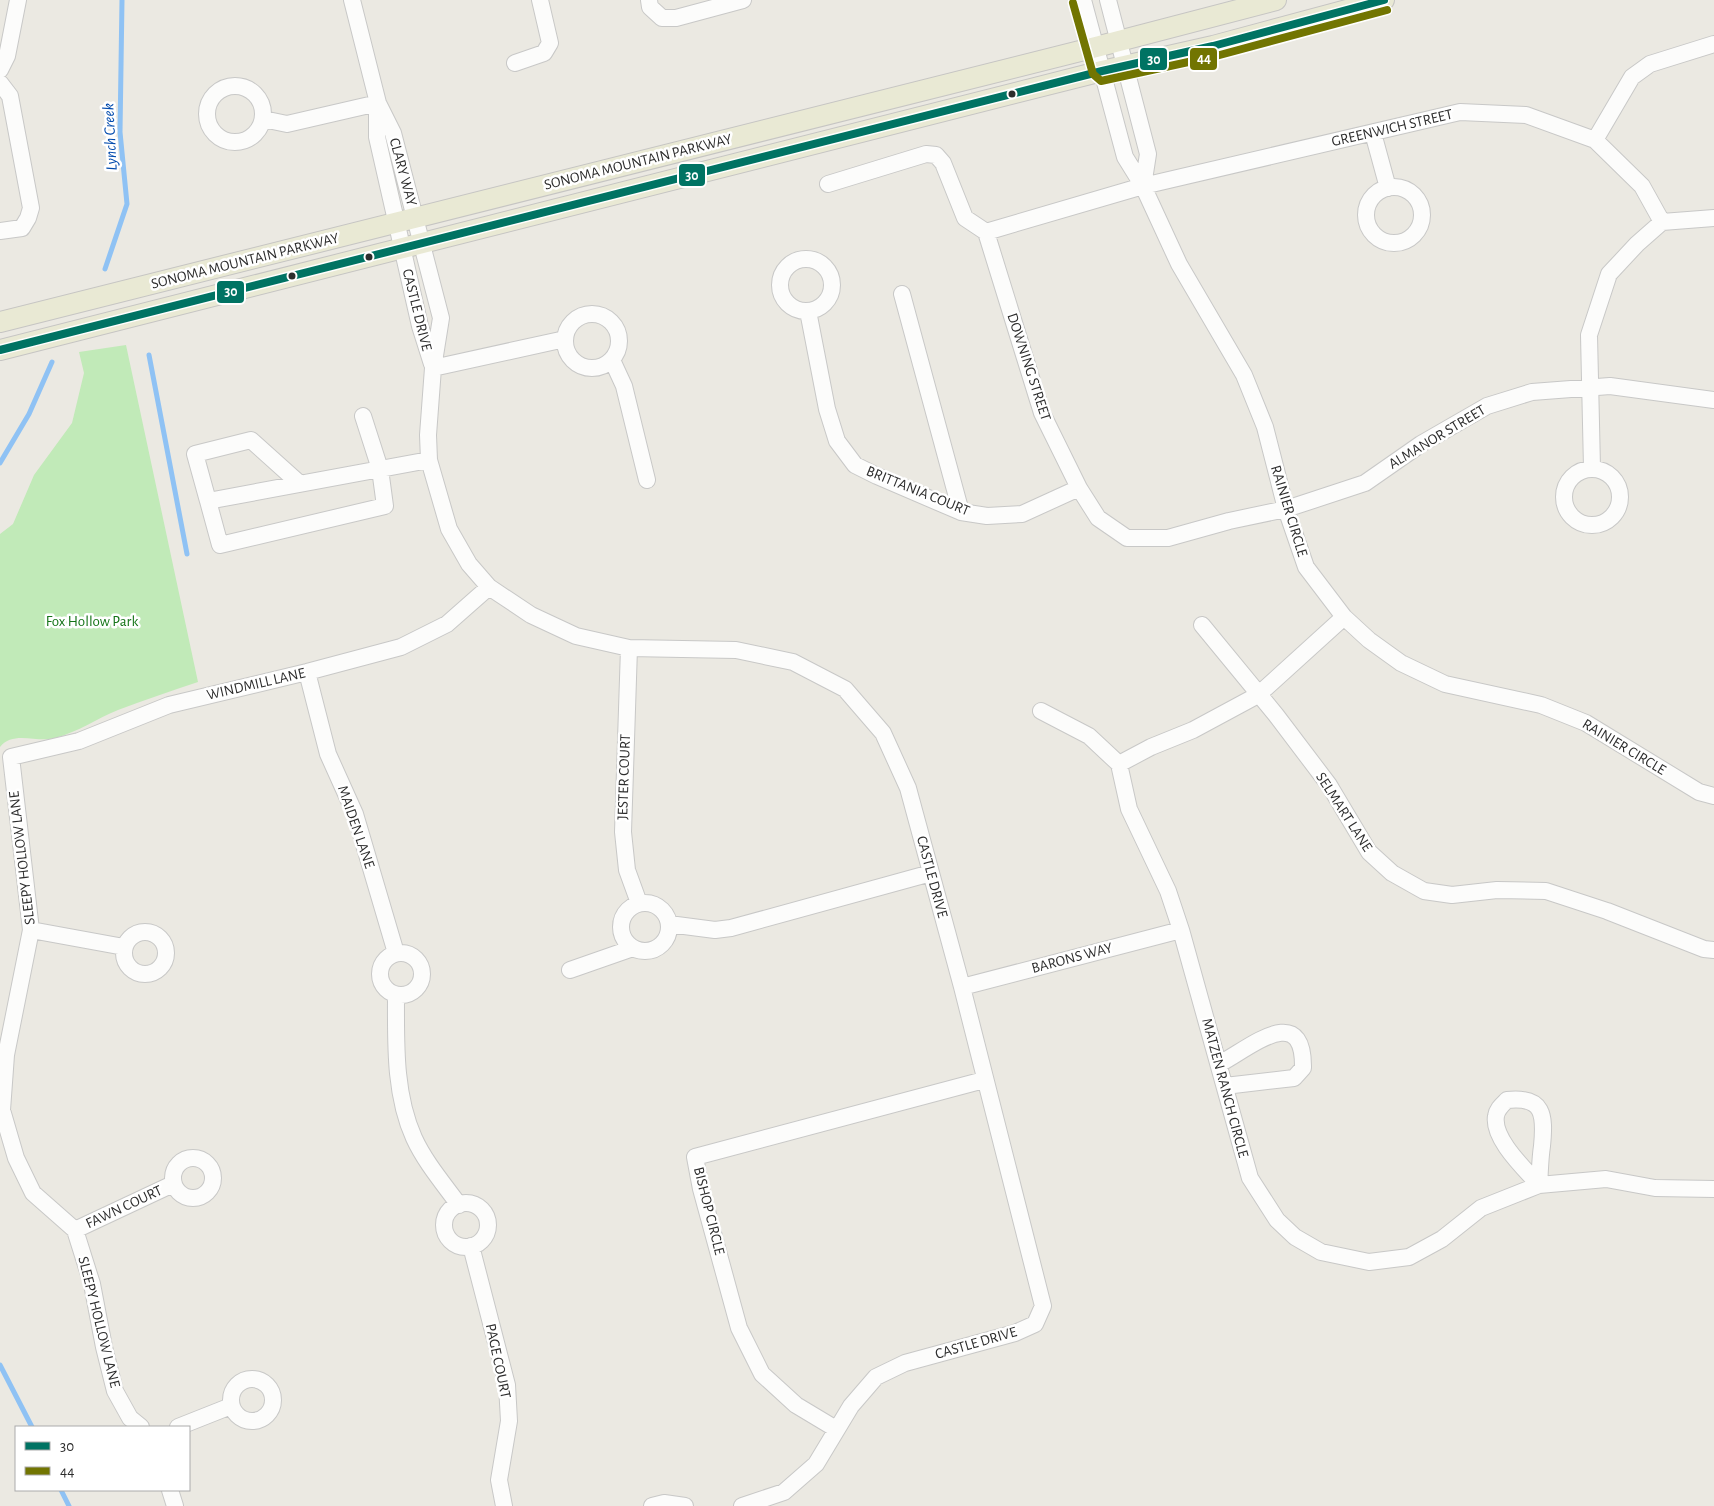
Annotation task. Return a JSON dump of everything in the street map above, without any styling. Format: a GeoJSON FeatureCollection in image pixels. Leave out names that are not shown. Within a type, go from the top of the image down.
{"type":"FeatureCollection","features":[{"type":"Feature","properties":{"kind":"main road","name":"SONOMA MOUNTAIN PARKWAY"},"geometry":{"type":"LineString","coordinates":[[0,322],[1096,48],[1276,0]]}},
{"type":"Feature","properties":{"kind":"main road","name":"SONOMA MOUNTAIN PARKWAY"},"geometry":{"type":"LineString","coordinates":[[0,350],[1102,71],[1213,46],[1384,0]]}},
{"type":"Feature","properties":{"kind":"street"},"geometry":{"type":"LineString","coordinates":[[0,70],[7,56],[18,0]]}},
{"type":"Feature","properties":{"kind":"street","name":"CLARY WAY"},"geometry":{"type":"LineString","coordinates":[[352,0],[378,103],[393,133],[406,221],[422,244]]}},
{"type":"Feature","properties":{"kind":"street"},"geometry":{"type":"LineString","coordinates":[[514,63],[544,54],[550,43],[540,0]]}},
{"type":"Feature","properties":{"kind":"street"},"geometry":{"type":"LineString","coordinates":[[649,0],[650,8],[662,18],[676,18],[744,0]]}},
{"type":"Feature","properties":{"kind":"street","name":"RAINIER CIRCLE"},"geometry":{"type":"LineString","coordinates":[[1083,0],[1125,157],[1143,186],[1179,264],[1244,375],[1265,427],[1286,509],[1306,567],[1344,617],[1369,640],[1402,664],[1445,684],[1541,704],[1586,723],[1699,792],[1714,796]]}},
{"type":"Feature","properties":{"kind":"street"},"geometry":{"type":"LineString","coordinates":[[828,184],[926,154],[936,155],[943,163],[965,218],[986,232],[1143,186],[1148,154],[1108,0]]}},
{"type":"Feature","properties":{"kind":"street"},"geometry":{"type":"LineString","coordinates":[[1595,140],[1632,77],[1650,64],[1714,44]]}},
{"type":"Feature","properties":{"kind":"street"},"geometry":{"type":"LineString","coordinates":[[0,82],[10,96],[31,208],[22,228],[0,232]]}},
{"type":"Feature","properties":{"kind":"street"},"geometry":{"type":"LineString","coordinates":[[263,119],[287,124],[378,103]]}},
{"type":"Feature","properties":{"kind":"street","name":"GREENWICH STREET"},"geometry":{"type":"LineString","coordinates":[[1143,186],[1460,112],[1526,115],[1595,140],[1642,186],[1662,222]]}},
{"type":"Feature","properties":{"kind":"street"},"geometry":{"type":"LineString","coordinates":[[1373,132],[1388,188]]}},
{"type":"Feature","properties":{"kind":"street"},"geometry":{"type":"LineString","coordinates":[[1592,468],[1592,387],[1589,335],[1609,274],[1637,244],[1662,222],[1714,218]]}},
{"type":"Feature","properties":{"kind":"street","name":"CASTLE DRIVE"},"geometry":{"type":"LineString","coordinates":[[406,221],[402,248],[420,326],[433,368]]}},
{"type":"Feature","properties":{"kind":"street","name":"DOWNING STREET"},"geometry":{"type":"LineString","coordinates":[[986,232],[1042,413],[1079,488],[1098,518],[1127,538],[1168,538],[1229,521],[1286,509]]}},
{"type":"Feature","properties":{"kind":"street","name":"CASTLE DRIVE"},"geometry":{"type":"LineString","coordinates":[[422,244],[441,318],[433,368],[428,434],[429,460],[448,529],[469,564],[489,587],[530,615],[576,636],[629,648],[736,650],[793,662],[845,689],[883,733],[908,788],[962,987],[984,1080],[1043,1306],[1035,1324],[1015,1333],[906,1363],[876,1377],[860,1394],[836,1429],[816,1464],[784,1492],[742,1506]]}},
{"type":"Feature","properties":{"kind":"street"},"geometry":{"type":"LineString","coordinates":[[902,294],[961,512]]}},
{"type":"Feature","properties":{"kind":"street","name":"BRITTANIA COURT"},"geometry":{"type":"LineString","coordinates":[[808,312],[827,410],[837,441],[855,465],[961,512],[987,516],[1022,514],[1079,488]]}},
{"type":"Feature","properties":{"kind":"street"},"geometry":{"type":"LineString","coordinates":[[600,315],[611,321],[618,334],[619,346],[612,360],[598,368],[582,367],[570,358],[565,339],[571,324],[582,316],[600,315]]}},
{"type":"Feature","properties":{"kind":"street"},"geometry":{"type":"LineString","coordinates":[[433,368],[565,339]]}},
{"type":"Feature","properties":{"kind":"street"},"geometry":{"type":"LineString","coordinates":[[612,360],[624,386],[647,480]]}},
{"type":"Feature","properties":{"kind":"street","name":"ALMANOR STREET"},"geometry":{"type":"LineString","coordinates":[[1286,509],[1365,483],[1420,444],[1488,406],[1532,392],[1610,386],[1714,400]]}},
{"type":"Feature","properties":{"kind":"street"},"geometry":{"type":"LineString","coordinates":[[300,484],[251,440],[195,454],[220,546],[385,506],[380,469],[364,416]]}},
{"type":"Feature","properties":{"kind":"street"},"geometry":{"type":"LineString","coordinates":[[208,501],[429,460]]}},
{"type":"Feature","properties":{"kind":"street","name":"WINDMILL LANE"},"geometry":{"type":"LineString","coordinates":[[11,757],[79,741],[169,705],[401,647],[447,624],[489,587]]}},
{"type":"Feature","properties":{"kind":"street"},"geometry":{"type":"LineString","coordinates":[[1042,711],[1089,736],[1119,764],[1152,747],[1193,730],[1258,695],[1344,617]]}},
{"type":"Feature","properties":{"kind":"street","name":"SELMART LANE"},"geometry":{"type":"LineString","coordinates":[[1202,624],[1276,715],[1329,785],[1369,852],[1392,873],[1424,891],[1452,895],[1497,890],[1546,892],[1607,911],[1704,949],[1714,950]]}},
{"type":"Feature","properties":{"kind":"street","name":"JESTER COURT"},"geometry":{"type":"LineString","coordinates":[[629,648],[623,832],[627,870],[639,903]]}},
{"type":"Feature","properties":{"kind":"street","name":"MAIDEN LANE"},"geometry":{"type":"LineString","coordinates":[[307,672],[328,754],[355,814],[396,953]]}},
{"type":"Feature","properties":{"kind":"street","name":"SLEEPY HOLLOW LANE"},"geometry":{"type":"LineString","coordinates":[[11,757],[32,930],[6,1055],[2,1110],[16,1158],[33,1194],[75,1230],[92,1284],[104,1347],[115,1391],[130,1418],[140,1426]]}},
{"type":"Feature","properties":{"kind":"street","name":"MATZEN RANCH CIRCLE"},"geometry":{"type":"LineString","coordinates":[[1119,764],[1129,809],[1168,891],[1181,930],[1250,1178],[1277,1220],[1295,1237],[1321,1252],[1369,1262],[1409,1257],[1442,1238],[1482,1208],[1540,1185],[1606,1179],[1655,1188],[1714,1189]]}},
{"type":"Feature","properties":{"kind":"street"},"geometry":{"type":"LineString","coordinates":[[669,924],[715,930],[731,928],[931,872]]}},
{"type":"Feature","properties":{"kind":"street"},"geometry":{"type":"LineString","coordinates":[[639,903],[656,905],[663,910],[669,924],[665,940],[657,948],[641,951],[626,943],[620,926],[625,912],[639,903]]}},
{"type":"Feature","properties":{"kind":"street"},"geometry":{"type":"LineString","coordinates":[[32,930],[124,947]]}},
{"type":"Feature","properties":{"kind":"street","name":"BARONS WAY"},"geometry":{"type":"LineString","coordinates":[[962,987],[1181,930]]}},
{"type":"Feature","properties":{"kind":"street"},"geometry":{"type":"LineString","coordinates":[[570,970],[633,948]]}},
{"type":"Feature","properties":{"kind":"street"},"geometry":{"type":"LineString","coordinates":[[396,953],[410,954],[415,958],[422,970],[420,984],[410,993],[396,995],[384,987],[380,974],[384,961],[396,953]]}},
{"type":"Feature","properties":{"kind":"street"},"geometry":{"type":"LineString","coordinates":[[396,995],[399,1080],[405,1114],[414,1138],[427,1162],[459,1204]]}},
{"type":"Feature","properties":{"kind":"street"},"geometry":{"type":"LineString","coordinates":[[1219,1064],[1260,1039],[1277,1032],[1293,1036],[1304,1051],[1304,1068],[1294,1078],[1225,1086]]}},
{"type":"Feature","properties":{"kind":"street","name":"BISHOP CIRCLE"},"geometry":{"type":"LineString","coordinates":[[836,1429],[796,1405],[762,1374],[739,1328],[695,1157],[984,1080]]}},
{"type":"Feature","properties":{"kind":"street"},"geometry":{"type":"LineString","coordinates":[[1506,1100],[1528,1100],[1539,1107],[1544,1118],[1540,1185],[1508,1150],[1500,1133],[1495,1118],[1506,1100]]}},
{"type":"Feature","properties":{"kind":"street","name":"FAWN COURT"},"geometry":{"type":"LineString","coordinates":[[75,1230],[173,1184]]}},
{"type":"Feature","properties":{"kind":"street"},"geometry":{"type":"LineString","coordinates":[[459,1204],[473,1204],[484,1212],[487,1219],[487,1233],[483,1239],[471,1246],[457,1245],[446,1235],[444,1228],[447,1214],[459,1204]]}},
{"type":"Feature","properties":{"kind":"street","name":"PAGE COURT"},"geometry":{"type":"LineString","coordinates":[[471,1246],[507,1384],[509,1421],[499,1480],[504,1506]]}},
{"type":"Feature","properties":{"kind":"street"},"geometry":{"type":"LineString","coordinates":[[181,1426],[231,1406]]}},
{"type":"Feature","properties":{"kind":"street"},"geometry":{"type":"LineString","coordinates":[[170,1491],[175,1506]]}},
{"type":"Feature","properties":{"kind":"street"},"geometry":{"type":"LineString","coordinates":[[652,1506],[664,1503],[685,1506]]}},
{"type":"Feature","properties":{"kind":"green space","name":"Fox Hollow Park"},"geometry":{"type":"Polygon","coordinates":[[[126,345],[198,682],[118,710],[79,729],[55,738],[18,738],[5,742],[0,747],[0,534],[13,524],[34,475],[72,423],[84,373],[79,352],[126,345]]]}},
{"type":"Feature","properties":{"kind":"waterway","name":"Lynch Creek"},"geometry":{"type":"LineString","coordinates":[[105,269],[127,204],[120,132],[122,0]]}},
{"type":"Feature","properties":{"kind":"waterway"},"geometry":{"type":"LineString","coordinates":[[149,355],[187,554]]}},
{"type":"Feature","properties":{"kind":"waterway","name":"Lynch Creek"},"geometry":{"type":"LineString","coordinates":[[0,463],[29,414],[52,362]]}},
{"type":"Feature","properties":{"kind":"waterway","name":"Lynch Creek"},"geometry":{"type":"LineString","coordinates":[[0,1365],[31,1426]]}},
{"type":"Feature","properties":{"kind":"waterway","name":"Lynch Creek"},"geometry":{"type":"LineString","coordinates":[[62,1491],[69,1506]]}},
{"type":"Feature","properties":{"kind":"transit line","name":"30"},"geometry":{"type":"LineString","coordinates":[[0,350],[1102,71],[1213,46],[1384,0]]}},
{"type":"Feature","properties":{"kind":"transit line","name":"44"},"geometry":{"type":"LineString","coordinates":[[1073,3],[1093,74],[1101,81],[1216,56],[1387,10]]}}]}
